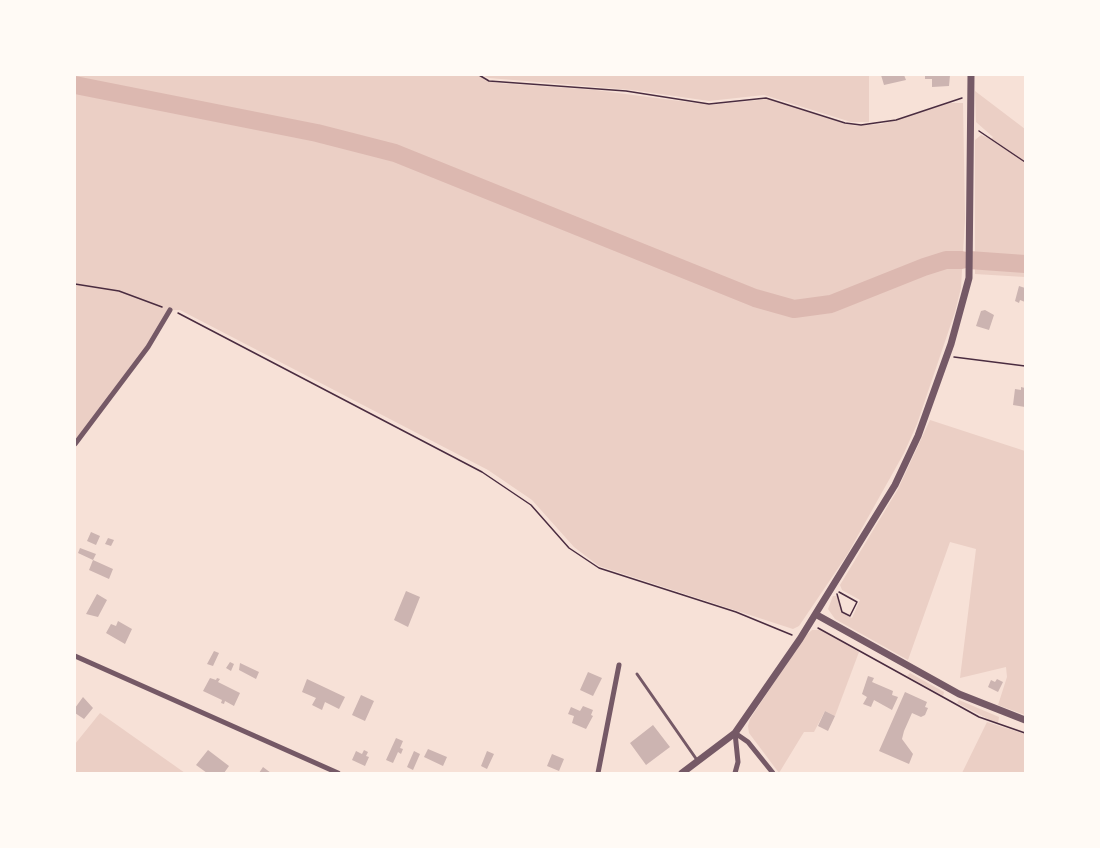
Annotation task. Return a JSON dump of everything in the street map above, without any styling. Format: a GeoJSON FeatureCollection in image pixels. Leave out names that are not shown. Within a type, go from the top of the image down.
{"type":"FeatureCollection","features":[{"type":"Feature","properties":{"kind":"street"},"geometry":{"type":"LineString","coordinates":[[682,773],[735,733],[817,615],[895,485],[918,436],[947,356],[969,278],[970,75]]}},
{"type":"Feature","properties":{"kind":"street"},"geometry":{"type":"LineString","coordinates":[[75,444],[148,347],[170,310]]}},
{"type":"Feature","properties":{"kind":"street"},"geometry":{"type":"LineString","coordinates":[[817,615],[959,694],[1025,720]]}},
{"type":"Feature","properties":{"kind":"street"},"geometry":{"type":"LineString","coordinates":[[75,656],[338,773]]}},
{"type":"Feature","properties":{"kind":"street"},"geometry":{"type":"LineString","coordinates":[[598,773],[619,665]]}},
{"type":"Feature","properties":{"kind":"street"},"geometry":{"type":"LineString","coordinates":[[735,733],[738,762],[735,773]]}},
{"type":"Feature","properties":{"kind":"street"},"geometry":{"type":"LineString","coordinates":[[735,733],[748,742],[773,773]]}},
{"type":"Feature","properties":{"kind":"lane"},"geometry":{"type":"LineString","coordinates":[[637,674],[698,761]]}},
{"type":"Feature","properties":{"kind":"path"},"geometry":{"type":"LineString","coordinates":[[479,75],[489,81],[626,91],[709,104],[766,98],[845,123],[861,125],[896,120],[970,95]]}},
{"type":"Feature","properties":{"kind":"path"},"geometry":{"type":"LineString","coordinates":[[970,129],[988,136],[1025,162]]}},
{"type":"Feature","properties":{"kind":"path"},"geometry":{"type":"LineString","coordinates":[[75,284],[119,291],[196,321],[482,472],[531,505],[569,549],[599,568],[736,612],[779,628],[800,639]]}},
{"type":"Feature","properties":{"kind":"path"},"geometry":{"type":"LineString","coordinates":[[947,356],[1025,366]]}},
{"type":"Feature","properties":{"kind":"path"},"geometry":{"type":"LineString","coordinates":[[832,590],[857,602],[850,616],[842,612],[838,595],[832,590]]}},
{"type":"Feature","properties":{"kind":"path"},"geometry":{"type":"LineString","coordinates":[[812,630],[821,628],[979,717],[1025,734]]}},
{"type":"Feature","properties":{"kind":"shaded area"},"geometry":{"type":"Polygon","coordinates":[[[75,75],[479,75],[485,80],[496,83],[595,90],[710,105],[769,99],[857,126],[882,124],[949,103],[963,103],[965,219],[961,288],[917,424],[904,453],[847,555],[799,626],[793,629],[599,566],[574,547],[532,500],[488,470],[180,310],[170,310],[148,347],[75,444],[75,75]]]}},
{"type":"Feature","properties":{"kind":"shaded area"},"geometry":{"type":"Polygon","coordinates":[[[482,75],[869,75],[869,122],[851,122],[764,95],[709,101],[632,90],[489,78],[482,75]]]}},
{"type":"Feature","properties":{"kind":"shaded area"},"geometry":{"type":"Polygon","coordinates":[[[975,91],[1025,129],[1025,277],[975,274],[975,140],[981,135],[991,139],[993,137],[976,122],[975,91]]]}},
{"type":"Feature","properties":{"kind":"shaded area"},"geometry":{"type":"Polygon","coordinates":[[[930,420],[1025,451],[1025,715],[998,705],[1007,677],[1006,667],[960,678],[976,549],[950,542],[908,660],[835,619],[828,609],[833,596],[838,596],[842,613],[852,618],[860,600],[842,590],[840,585],[898,489],[930,420]]]}},
{"type":"Feature","properties":{"kind":"shaded area"},"geometry":{"type":"Polygon","coordinates":[[[812,630],[821,630],[859,652],[835,716],[825,711],[814,732],[804,732],[779,773],[749,733],[748,726],[750,719],[804,637],[812,630]]]}},
{"type":"Feature","properties":{"kind":"shaded area"},"geometry":{"type":"Polygon","coordinates":[[[910,673],[944,692],[943,696],[907,676],[910,673]]]}},
{"type":"Feature","properties":{"kind":"shaded area"},"geometry":{"type":"Polygon","coordinates":[[[959,700],[999,717],[998,724],[957,703],[959,700]]]}},
{"type":"Feature","properties":{"kind":"shaded area"},"geometry":{"type":"Polygon","coordinates":[[[100,713],[185,773],[75,773],[75,744],[100,713]]]}},
{"type":"Feature","properties":{"kind":"shaded area"},"geometry":{"type":"Polygon","coordinates":[[[987,722],[1025,734],[1025,773],[962,773],[987,722]]]}},
{"type":"Feature","properties":{"kind":"building"},"geometry":{"type":"Polygon","coordinates":[[[881,75],[904,75],[906,80],[884,85],[881,75]]]}},
{"type":"Feature","properties":{"kind":"building"},"geometry":{"type":"Polygon","coordinates":[[[925,75],[950,75],[949,86],[932,87],[932,79],[925,79],[925,75]]]}},
{"type":"Feature","properties":{"kind":"building"},"geometry":{"type":"Polygon","coordinates":[[[1019,286],[1025,288],[1025,302],[1015,301],[1019,286]]]}},
{"type":"Feature","properties":{"kind":"building"},"geometry":{"type":"Polygon","coordinates":[[[985,310],[994,315],[989,330],[976,326],[981,311],[985,310]]]}},
{"type":"Feature","properties":{"kind":"building"},"geometry":{"type":"Polygon","coordinates":[[[1021,387],[1025,388],[1025,407],[1013,405],[1015,389],[1021,390],[1021,387]]]}},
{"type":"Feature","properties":{"kind":"building"},"geometry":{"type":"Polygon","coordinates":[[[91,532],[100,536],[96,545],[87,541],[91,532]]]}},
{"type":"Feature","properties":{"kind":"building"},"geometry":{"type":"Polygon","coordinates":[[[108,538],[114,540],[111,546],[105,544],[108,538]]]}},
{"type":"Feature","properties":{"kind":"building"},"geometry":{"type":"Polygon","coordinates":[[[80,548],[96,554],[93,560],[78,553],[80,548]]]}},
{"type":"Feature","properties":{"kind":"building"},"geometry":{"type":"Polygon","coordinates":[[[93,560],[113,569],[109,579],[89,570],[93,560]]]}},
{"type":"Feature","properties":{"kind":"building"},"geometry":{"type":"Polygon","coordinates":[[[406,591],[420,597],[408,627],[394,620],[406,591]]]}},
{"type":"Feature","properties":{"kind":"building"},"geometry":{"type":"Polygon","coordinates":[[[97,594],[107,600],[98,617],[86,614],[97,594]]]}},
{"type":"Feature","properties":{"kind":"building"},"geometry":{"type":"Polygon","coordinates":[[[118,621],[132,629],[125,644],[106,633],[111,624],[116,626],[118,621]]]}},
{"type":"Feature","properties":{"kind":"building"},"geometry":{"type":"Polygon","coordinates":[[[214,651],[219,653],[213,666],[207,664],[214,651]]]}},
{"type":"Feature","properties":{"kind":"building"},"geometry":{"type":"Polygon","coordinates":[[[230,662],[234,664],[231,671],[226,668],[230,662]]]}},
{"type":"Feature","properties":{"kind":"building"},"geometry":{"type":"Polygon","coordinates":[[[240,663],[259,672],[256,679],[239,670],[240,663]]]}},
{"type":"Feature","properties":{"kind":"building"},"geometry":{"type":"Polygon","coordinates":[[[588,672],[602,678],[593,696],[580,690],[588,672]]]}},
{"type":"Feature","properties":{"kind":"building"},"geometry":{"type":"Polygon","coordinates":[[[868,676],[874,678],[872,682],[893,691],[892,695],[898,697],[892,710],[874,700],[871,707],[863,704],[867,697],[862,694],[868,676]]]}},
{"type":"Feature","properties":{"kind":"building"},"geometry":{"type":"Polygon","coordinates":[[[210,678],[220,679],[218,682],[240,693],[234,706],[225,701],[224,704],[221,703],[222,700],[203,691],[210,678]]]}},
{"type":"Feature","properties":{"kind":"building"},"geometry":{"type":"Polygon","coordinates":[[[307,679],[345,697],[339,709],[325,702],[322,710],[312,705],[316,698],[302,692],[307,679]]]}},
{"type":"Feature","properties":{"kind":"building"},"geometry":{"type":"Polygon","coordinates":[[[997,679],[1003,682],[998,692],[988,687],[991,680],[995,682],[997,679]]]}},
{"type":"Feature","properties":{"kind":"building"},"geometry":{"type":"Polygon","coordinates":[[[905,692],[927,702],[925,707],[928,708],[925,715],[921,717],[912,713],[904,731],[902,739],[913,754],[909,764],[879,751],[905,692]]]}},
{"type":"Feature","properties":{"kind":"building"},"geometry":{"type":"Polygon","coordinates":[[[361,695],[374,701],[365,721],[352,715],[361,695]]]}},
{"type":"Feature","properties":{"kind":"building"},"geometry":{"type":"Polygon","coordinates":[[[83,697],[93,708],[84,719],[75,713],[75,708],[83,697]]]}},
{"type":"Feature","properties":{"kind":"building"},"geometry":{"type":"Polygon","coordinates":[[[583,706],[593,710],[591,715],[593,716],[586,729],[572,723],[574,716],[568,714],[571,707],[580,711],[583,706]]]}},
{"type":"Feature","properties":{"kind":"building"},"geometry":{"type":"Polygon","coordinates":[[[825,711],[835,716],[828,731],[818,726],[825,711]]]}},
{"type":"Feature","properties":{"kind":"building"},"geometry":{"type":"Polygon","coordinates":[[[653,725],[670,747],[646,765],[630,743],[653,725]]]}},
{"type":"Feature","properties":{"kind":"building"},"geometry":{"type":"Polygon","coordinates":[[[396,738],[403,741],[400,748],[403,749],[401,754],[398,752],[393,763],[386,760],[396,738]]]}},
{"type":"Feature","properties":{"kind":"building"},"geometry":{"type":"Polygon","coordinates":[[[428,749],[447,757],[443,766],[424,757],[428,749]]]}},
{"type":"Feature","properties":{"kind":"building"},"geometry":{"type":"Polygon","coordinates":[[[208,750],[229,766],[224,773],[207,773],[196,765],[208,750]]]}},
{"type":"Feature","properties":{"kind":"building"},"geometry":{"type":"Polygon","coordinates":[[[364,750],[368,752],[366,756],[369,757],[365,766],[352,760],[356,751],[362,754],[364,750]]]}},
{"type":"Feature","properties":{"kind":"building"},"geometry":{"type":"Polygon","coordinates":[[[414,751],[420,754],[413,770],[407,767],[414,751]]]}},
{"type":"Feature","properties":{"kind":"building"},"geometry":{"type":"Polygon","coordinates":[[[487,751],[494,754],[487,769],[481,766],[487,751]]]}},
{"type":"Feature","properties":{"kind":"building"},"geometry":{"type":"Polygon","coordinates":[[[552,754],[564,759],[559,771],[547,766],[552,754]]]}},
{"type":"Feature","properties":{"kind":"building"},"geometry":{"type":"Polygon","coordinates":[[[263,767],[271,773],[259,773],[263,767]]]}},
{"type":"Feature","properties":{"kind":"waterway"},"geometry":{"type":"LineString","coordinates":[[75,85],[317,133],[395,153],[755,298],[794,309],[831,304],[924,267],[946,260],[962,260]]}},
{"type":"Feature","properties":{"kind":"waterway"},"geometry":{"type":"LineString","coordinates":[[969,260],[1025,264]]}}]}
